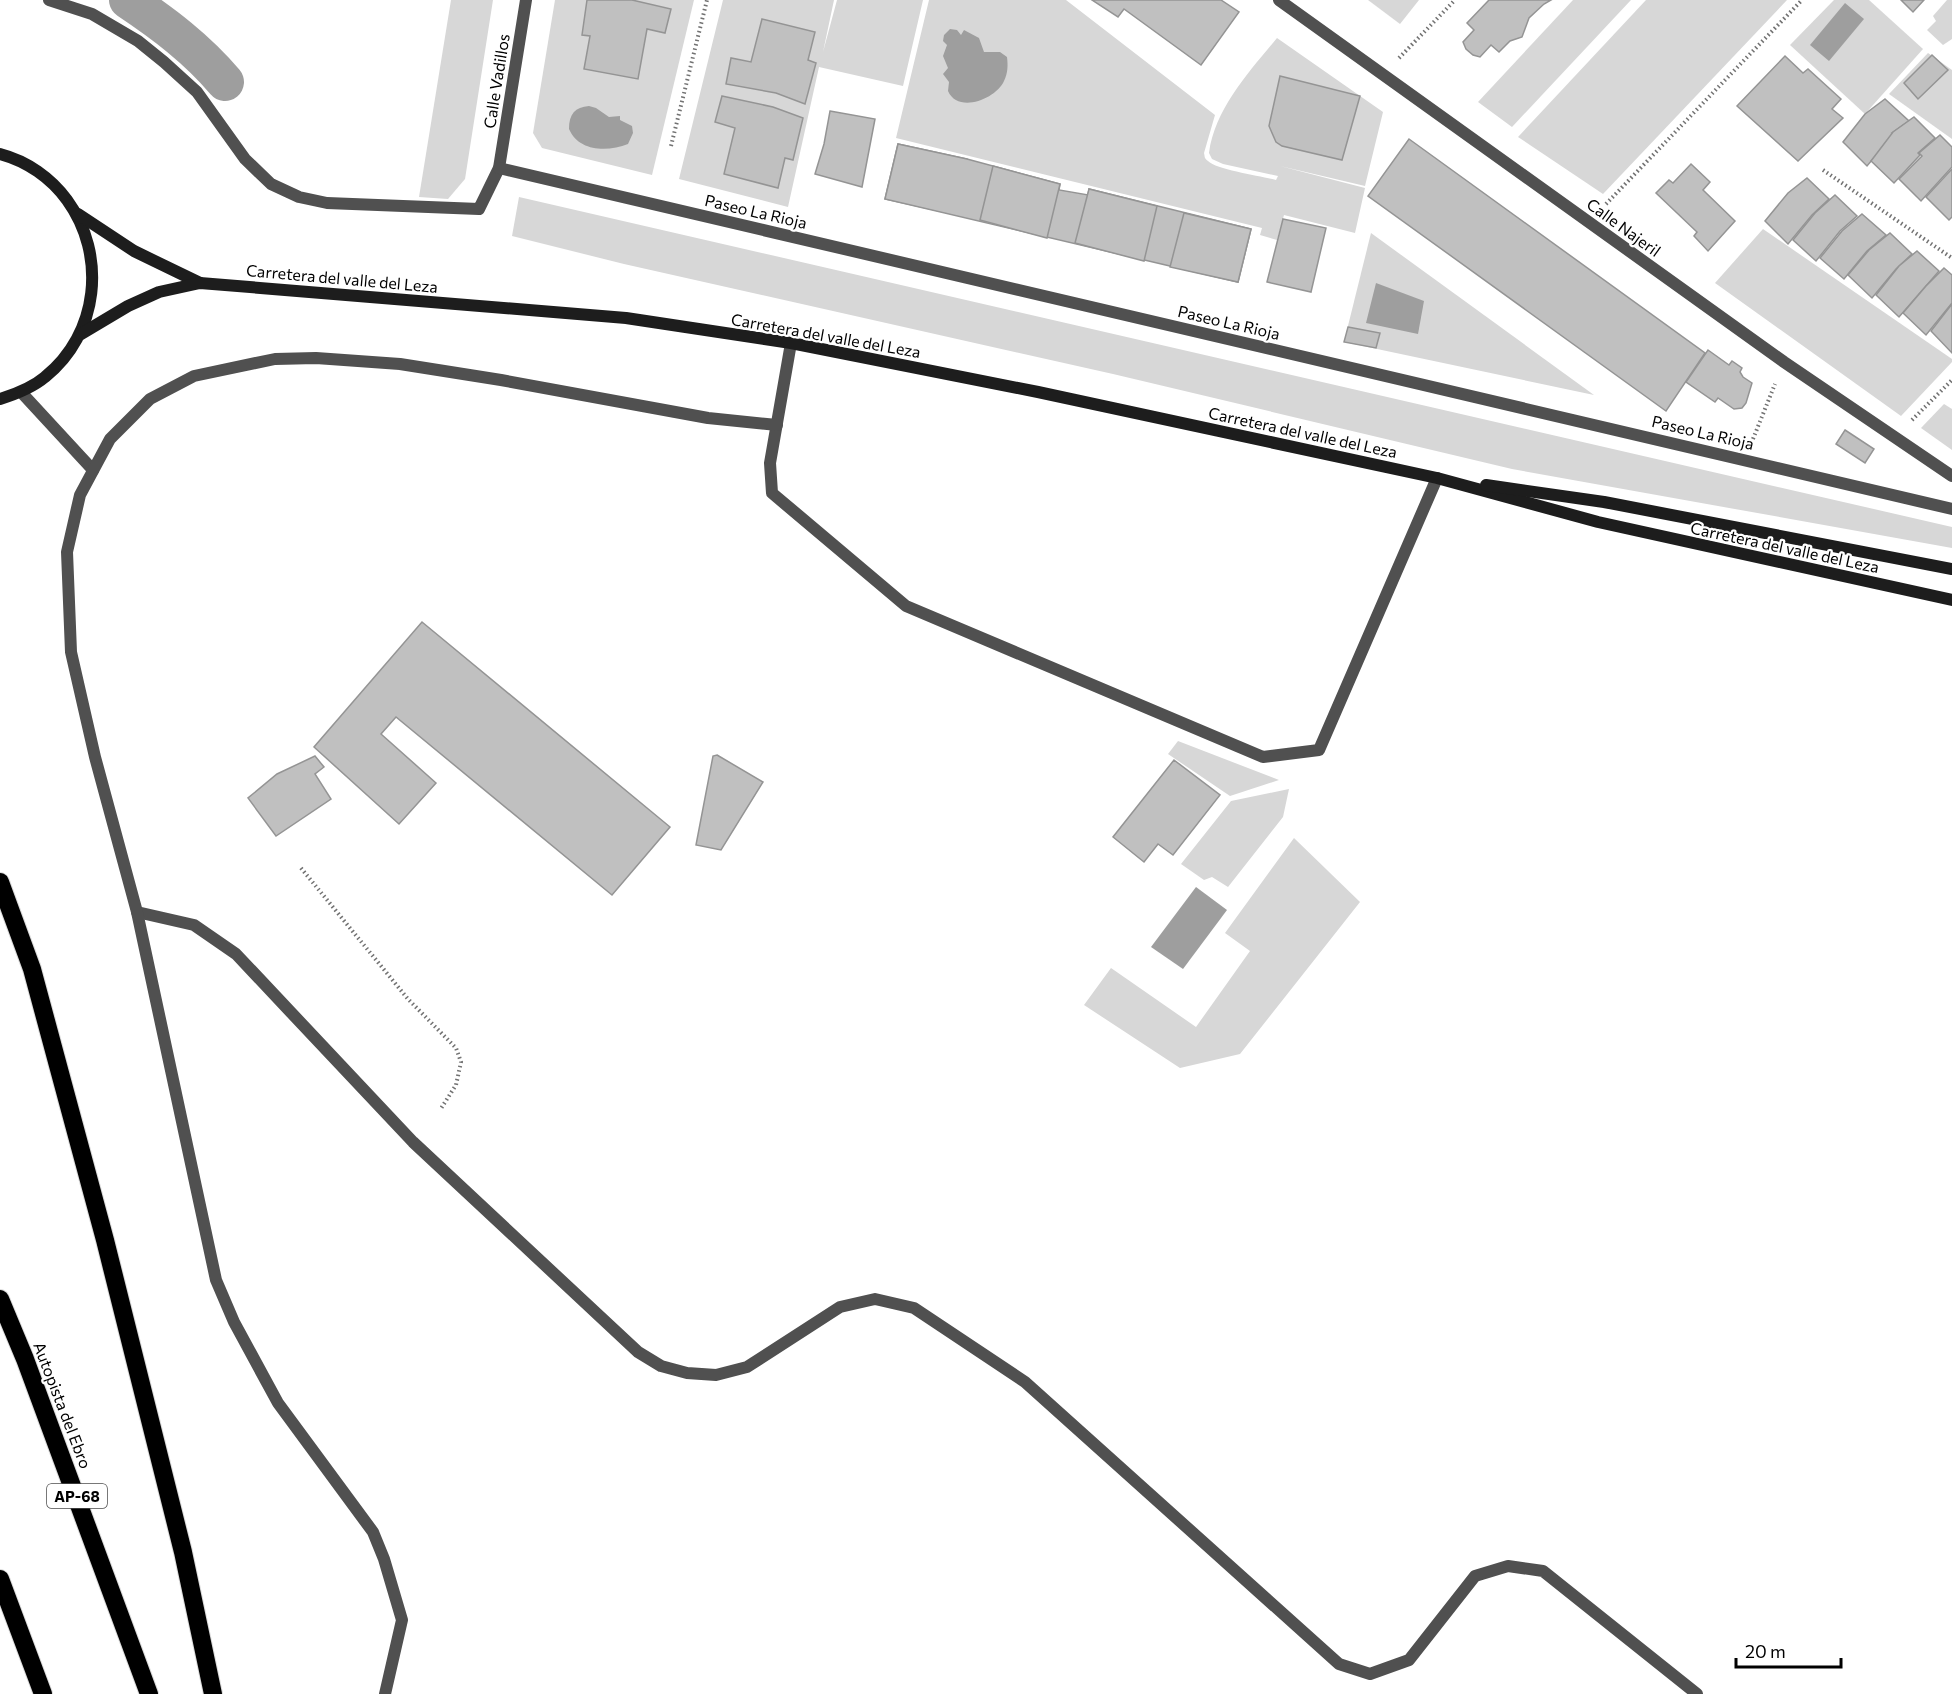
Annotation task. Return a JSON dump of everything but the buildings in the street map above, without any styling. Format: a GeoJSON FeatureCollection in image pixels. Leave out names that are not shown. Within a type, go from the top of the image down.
{"type":"FeatureCollection","features":[{"type":"Feature","properties":{"kind":"highway"},"geometry":{"type":"LineString","coordinates":[[0,882],[32,969],[105,1239],[183,1552],[213,1694]]}},
{"type":"Feature","properties":{"kind":"highway","name":"Autopista del Ebro"},"geometry":{"type":"LineString","coordinates":[[0,1299],[25,1359],[149,1694]]}},
{"type":"Feature","properties":{"kind":"highway"},"geometry":{"type":"LineString","coordinates":[[0,1579],[43,1694]]}},
{"type":"Feature","properties":{"kind":"main road"},"geometry":{"type":"LineString","coordinates":[[0,154],[10,156],[37,170],[59,189],[77,213],[89,242],[93,273],[91,304],[81,334],[65,357],[45,378],[21,393],[0,399]]}},
{"type":"Feature","properties":{"kind":"main road"},"geometry":{"type":"LineString","coordinates":[[77,213],[134,251],[200,282]]}},
{"type":"Feature","properties":{"kind":"main road"},"geometry":{"type":"LineString","coordinates":[[81,334],[128,306],[159,292],[200,282]]}},
{"type":"Feature","properties":{"kind":"main road","name":"Carretera del valle del Leza"},"geometry":{"type":"LineString","coordinates":[[200,282],[626,318],[791,343],[1038,392],[1437,478],[1598,522],[1952,600]]}},
{"type":"Feature","properties":{"kind":"main road","name":"Carretera del valle del Leza"},"geometry":{"type":"LineString","coordinates":[[1437,478],[1604,502],[1952,569]]}},
{"type":"Feature","properties":{"kind":"street","name":"Calle Vadillos"},"geometry":{"type":"LineString","coordinates":[[49,0],[92,14],[138,41],[197,92],[246,159],[271,184],[299,197],[327,203],[479,209],[499,168],[526,0]]}},
{"type":"Feature","properties":{"kind":"street","name":"Calle Najeril"},"geometry":{"type":"LineString","coordinates":[[1279,0],[1784,362],[1952,476]]}},
{"type":"Feature","properties":{"kind":"street","name":"Paseo La Rioja"},"geometry":{"type":"LineString","coordinates":[[499,168],[1952,509]]}},
{"type":"Feature","properties":{"kind":"street"},"geometry":{"type":"LineString","coordinates":[[791,343],[770,463],[772,493],[906,606],[1263,757],[1319,750],[1437,478]]}},
{"type":"Feature","properties":{"kind":"street"},"geometry":{"type":"LineString","coordinates":[[385,1694],[402,1620],[384,1558],[373,1532],[278,1403],[234,1322],[216,1280],[137,912],[95,757],[71,652],[67,552],[80,495],[110,440],[150,399],[194,376],[274,359],[316,358],[400,364],[708,418],[777,425]]}},
{"type":"Feature","properties":{"kind":"street"},"geometry":{"type":"LineString","coordinates":[[21,393],[93,470]]}},
{"type":"Feature","properties":{"kind":"street"},"geometry":{"type":"LineString","coordinates":[[137,912],[194,925],[236,954],[413,1142],[638,1352],[661,1366],[687,1373],[716,1376],[747,1366],[840,1307],[875,1299],[914,1308],[1024,1382],[1339,1664],[1370,1674],[1408,1660],[1475,1576],[1508,1566],[1543,1571],[1697,1694]]}},
{"type":"Feature","properties":{"kind":"path"},"geometry":{"type":"LineString","coordinates":[[671,146],[707,0]]}},
{"type":"Feature","properties":{"kind":"path"},"geometry":{"type":"LineString","coordinates":[[1402,55],[1455,0]]}},
{"type":"Feature","properties":{"kind":"path"},"geometry":{"type":"LineString","coordinates":[[1589,222],[1802,0]]}},
{"type":"Feature","properties":{"kind":"path"},"geometry":{"type":"LineString","coordinates":[[1823,170],[1952,258]]}},
{"type":"Feature","properties":{"kind":"path"},"geometry":{"type":"LineString","coordinates":[[1745,459],[1784,362]]}},
{"type":"Feature","properties":{"kind":"path"},"geometry":{"type":"LineString","coordinates":[[1895,437],[1952,380]]}},
{"type":"Feature","properties":{"kind":"path"},"geometry":{"type":"LineString","coordinates":[[301,868],[408,999],[456,1048],[461,1062],[456,1085],[440,1110]]}},
{"type":"Feature","properties":{"kind":"shaded area"},"geometry":{"type":"Polygon","coordinates":[[[451,0],[493,0],[465,179],[448,199],[419,197],[451,0]]]}},
{"type":"Feature","properties":{"kind":"shaded area"},"geometry":{"type":"Polygon","coordinates":[[[555,0],[694,0],[652,175],[542,148],[533,133],[555,0]]]}},
{"type":"Feature","properties":{"kind":"shaded area"},"geometry":{"type":"Polygon","coordinates":[[[723,0],[834,0],[823,52],[837,0],[923,0],[903,86],[819,67],[788,207],[679,179],[723,0]]]}},
{"type":"Feature","properties":{"kind":"shaded area"},"geometry":{"type":"Polygon","coordinates":[[[929,0],[1066,0],[1215,115],[1204,153],[1207,160],[1230,170],[1276,180],[1278,176],[1223,164],[1212,159],[1209,153],[1218,121],[1226,106],[1245,77],[1277,38],[1383,112],[1365,186],[1280,166],[1365,188],[1355,233],[1284,215],[1277,240],[1260,235],[1262,228],[896,138],[929,0]]]}},
{"type":"Feature","properties":{"kind":"shaded area"},"geometry":{"type":"Polygon","coordinates":[[[1368,0],[1419,0],[1400,24],[1368,0]]]}},
{"type":"Feature","properties":{"kind":"shaded area"},"geometry":{"type":"Polygon","coordinates":[[[1573,0],[1631,0],[1512,127],[1478,102],[1573,0]]]}},
{"type":"Feature","properties":{"kind":"shaded area"},"geometry":{"type":"Polygon","coordinates":[[[1646,0],[1787,0],[1603,194],[1518,137],[1646,0]]]}},
{"type":"Feature","properties":{"kind":"shaded area"},"geometry":{"type":"Polygon","coordinates":[[[1834,0],[1869,0],[1923,49],[1865,114],[1790,45],[1834,0]]]}},
{"type":"Feature","properties":{"kind":"shaded area"},"geometry":{"type":"Polygon","coordinates":[[[1947,0],[1952,0],[1952,39],[1943,45],[1927,30],[1936,21],[1933,16],[1947,0]]]}},
{"type":"Feature","properties":{"kind":"shaded area"},"geometry":{"type":"Polygon","coordinates":[[[1845,3],[1864,19],[1829,61],[1810,45],[1845,3]]]}},
{"type":"Feature","properties":{"kind":"shaded area"},"geometry":{"type":"Polygon","coordinates":[[[950,29],[957,30],[961,35],[964,30],[979,38],[984,52],[1000,52],[1007,57],[1004,81],[1000,88],[985,98],[968,103],[960,102],[948,91],[949,82],[943,74],[948,68],[943,56],[947,45],[943,41],[944,35],[950,29]]]}},
{"type":"Feature","properties":{"kind":"shaded area"},"geometry":{"type":"Polygon","coordinates":[[[1928,53],[1952,70],[1952,139],[1889,94],[1928,53]]]}},
{"type":"Feature","properties":{"kind":"shaded area"},"geometry":{"type":"Polygon","coordinates":[[[589,106],[609,117],[620,116],[620,120],[632,126],[633,133],[628,144],[612,148],[595,148],[587,146],[574,137],[569,129],[570,119],[574,112],[589,106]]]}},
{"type":"Feature","properties":{"kind":"shaded area"},"geometry":{"type":"Polygon","coordinates":[[[519,197],[1952,527],[1952,548],[1512,469],[1113,374],[624,264],[512,236],[519,197]]]}},
{"type":"Feature","properties":{"kind":"shaded area"},"geometry":{"type":"Polygon","coordinates":[[[1763,229],[1952,359],[1952,362],[1901,416],[1715,283],[1763,229]]]}},
{"type":"Feature","properties":{"kind":"shaded area"},"geometry":{"type":"Polygon","coordinates":[[[1371,233],[1594,395],[1344,342],[1371,233]]]}},
{"type":"Feature","properties":{"kind":"shaded area"},"geometry":{"type":"Polygon","coordinates":[[[1376,283],[1424,301],[1418,334],[1366,323],[1376,283]]]}},
{"type":"Feature","properties":{"kind":"shaded area"},"geometry":{"type":"Polygon","coordinates":[[[1944,404],[1952,409],[1952,450],[1921,428],[1944,404]]]}},
{"type":"Feature","properties":{"kind":"shaded area"},"geometry":{"type":"Polygon","coordinates":[[[1178,741],[1279,780],[1230,796],[1168,754],[1178,741]]]}},
{"type":"Feature","properties":{"kind":"shaded area"},"geometry":{"type":"Polygon","coordinates":[[[1289,789],[1283,817],[1228,887],[1212,877],[1204,880],[1181,864],[1231,801],[1289,789]]]}},
{"type":"Feature","properties":{"kind":"shaded area"},"geometry":{"type":"Polygon","coordinates":[[[1294,838],[1360,902],[1240,1054],[1180,1068],[1084,1005],[1111,968],[1196,1027],[1250,951],[1225,933],[1294,838]]]}},
{"type":"Feature","properties":{"kind":"shaded area"},"geometry":{"type":"Polygon","coordinates":[[[1196,887],[1227,910],[1183,969],[1151,947],[1196,887]]]}},
{"type":"Feature","properties":{"kind":"waterway"},"geometry":{"type":"LineString","coordinates":[[128,0],[180,38],[225,82]]}}]}
